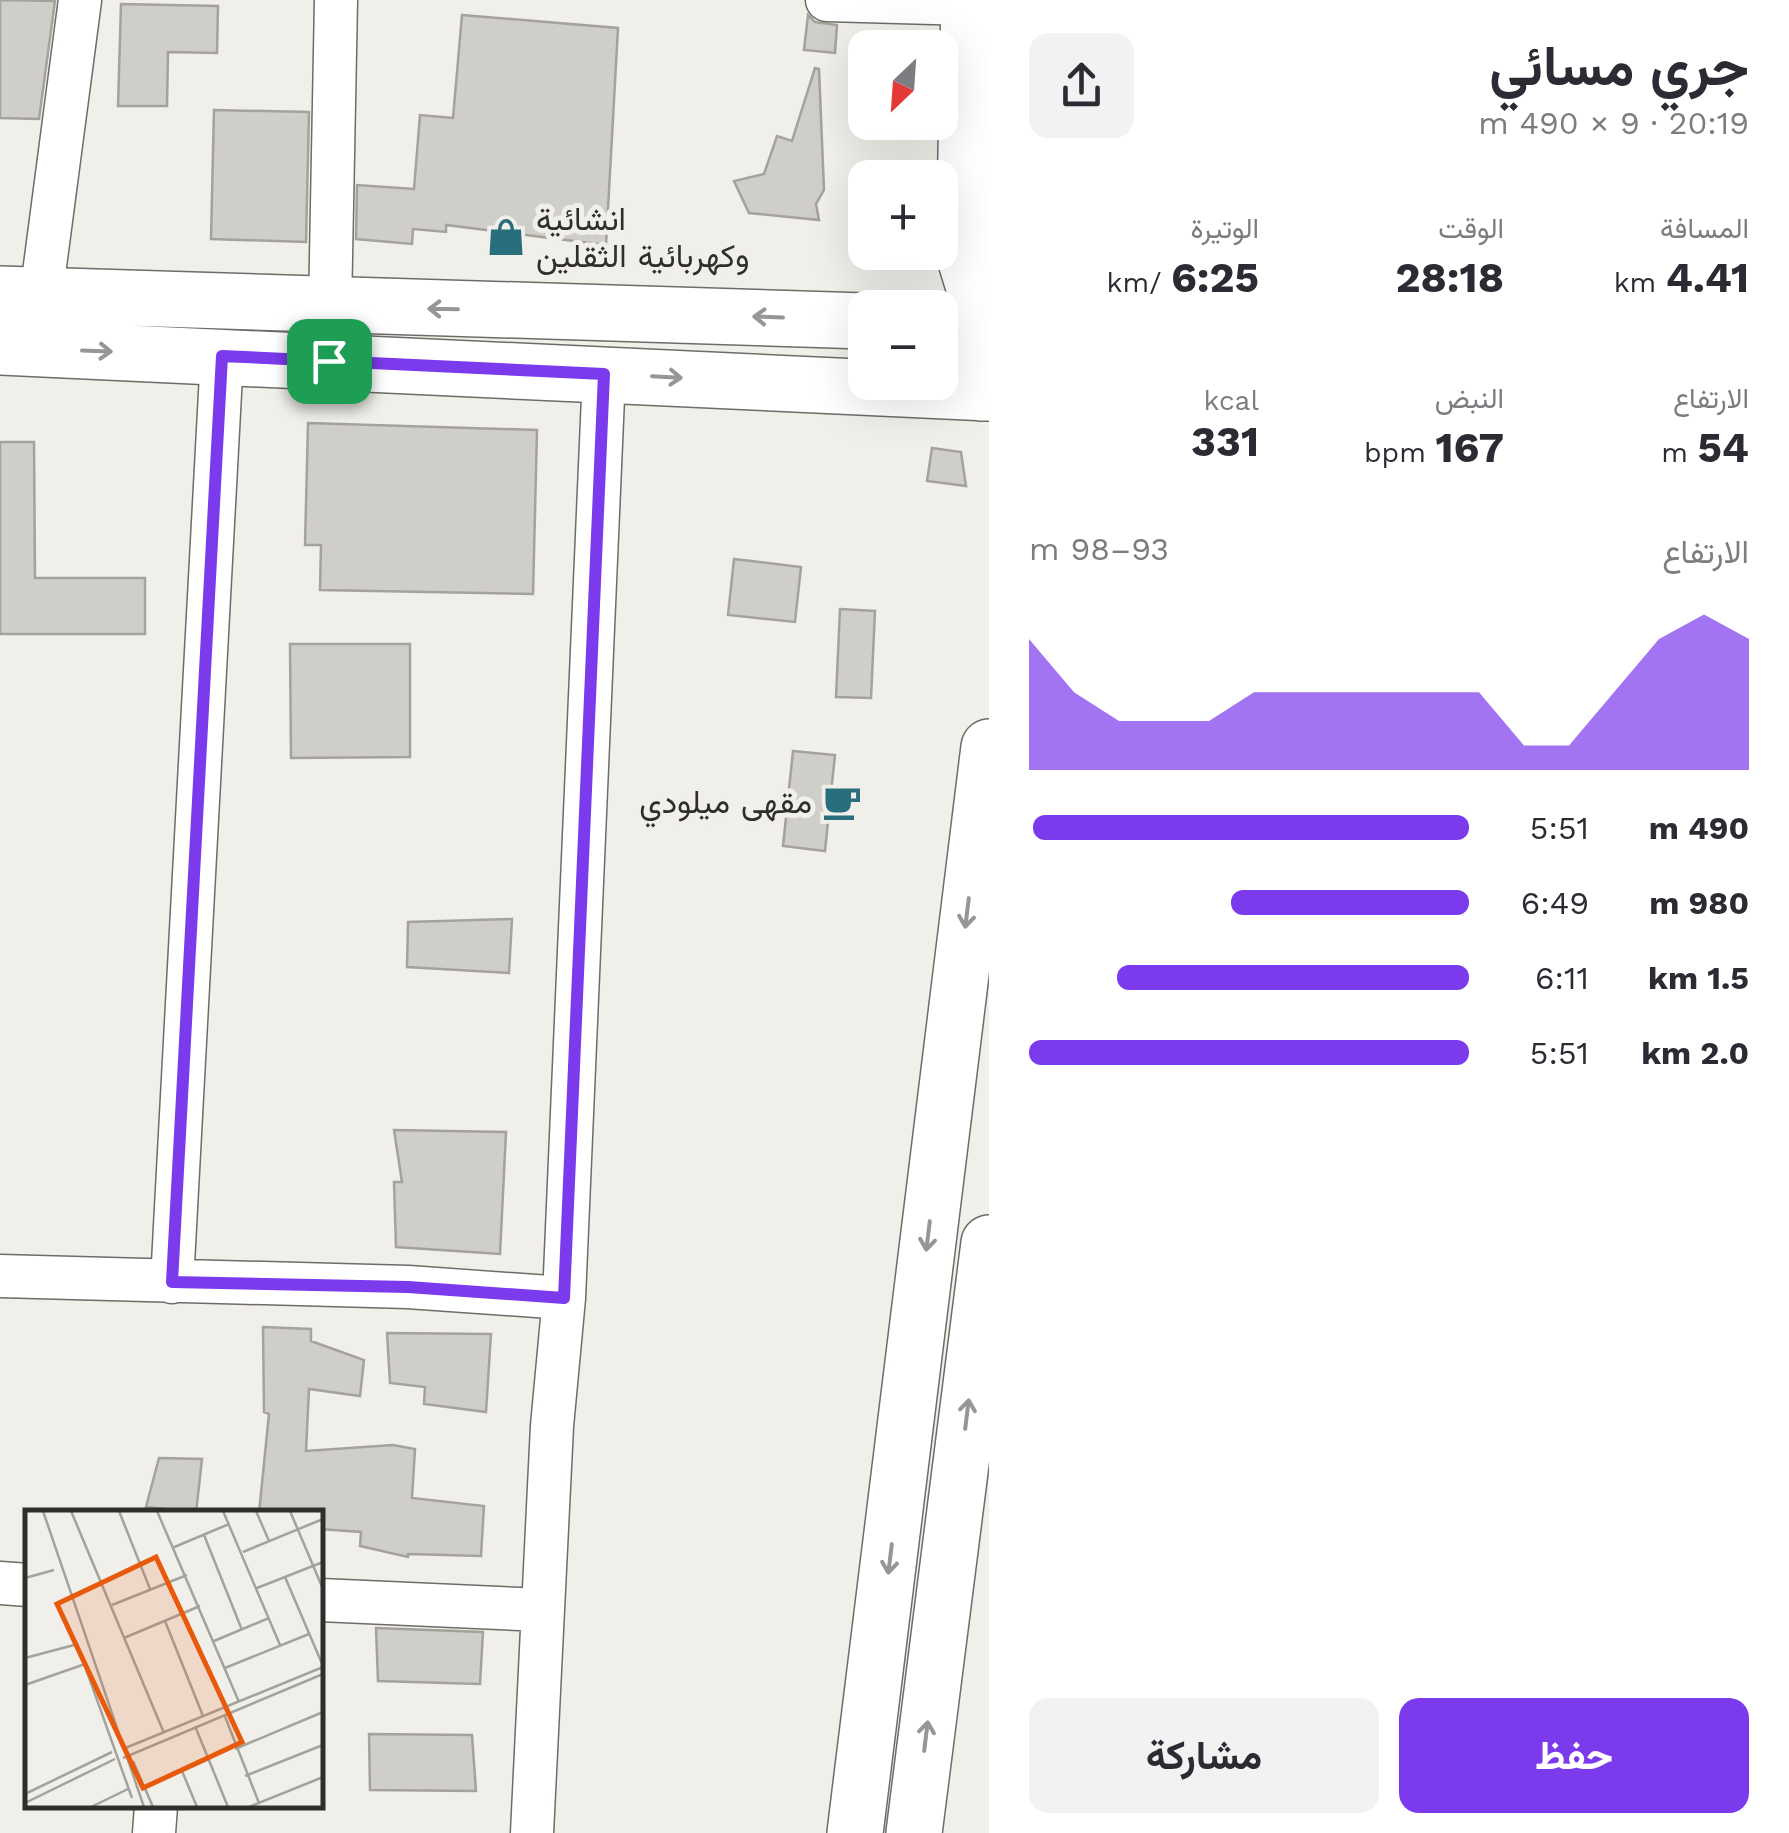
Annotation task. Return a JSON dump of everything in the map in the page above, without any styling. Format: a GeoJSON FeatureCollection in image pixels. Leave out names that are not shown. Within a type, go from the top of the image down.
{"type":"FeatureCollection","features":[{"type":"Feature","properties":{"kind":"street"},"geometry":{"type":"LineString","coordinates":[[80,0],[21,295],[330,308],[848,321]]}},
{"type":"Feature","properties":{"kind":"street"},"geometry":{"type":"LineString","coordinates":[[330,308],[336,0]]}},
{"type":"Feature","properties":{"kind":"street"},"geometry":{"type":"LineString","coordinates":[[0,346],[985,393],[964,255],[969,2],[826,0]]}},
{"type":"Feature","properties":{"kind":"street"},"geometry":{"type":"LineString","coordinates":[[172,1282],[222,356]]}},
{"type":"Feature","properties":{"kind":"street"},"geometry":{"type":"LineString","coordinates":[[532,1833],[542,1610],[564,1298],[604,374]]}},
{"type":"Feature","properties":{"kind":"street"},"geometry":{"type":"LineString","coordinates":[[855,1833],[970,1045],[989,747]]}},
{"type":"Feature","properties":{"kind":"street"},"geometry":{"type":"LineString","coordinates":[[914,1833],[989,1243]]}},
{"type":"Feature","properties":{"kind":"street"},"geometry":{"type":"LineString","coordinates":[[0,1276],[408,1287],[564,1298]]}},
{"type":"Feature","properties":{"kind":"street"},"geometry":{"type":"LineString","coordinates":[[0,1583],[25,1584]]}},
{"type":"Feature","properties":{"kind":"street"},"geometry":{"type":"LineString","coordinates":[[322,1600],[542,1610]]}},
{"type":"Feature","properties":{"kind":"street"},"geometry":{"type":"LineString","coordinates":[[154,1833],[156,1808]]}},
{"type":"Feature","properties":{"kind":"building"},"geometry":{"type":"Polygon","coordinates":[[[0,0],[55,1],[39,119],[0,118],[0,0]]]}},
{"type":"Feature","properties":{"kind":"building"},"geometry":{"type":"Polygon","coordinates":[[[121,4],[218,6],[217,53],[168,52],[167,106],[118,106],[121,4]]]}},
{"type":"Feature","properties":{"kind":"building"},"geometry":{"type":"Polygon","coordinates":[[[462,15],[618,28],[606,245],[446,225],[446,232],[413,229],[412,244],[356,239],[357,185],[414,189],[420,115],[453,118],[462,15]]]}},
{"type":"Feature","properties":{"kind":"building"},"geometry":{"type":"Polygon","coordinates":[[[808,15],[815,22],[837,25],[835,53],[804,50],[808,15]]]}},
{"type":"Feature","properties":{"kind":"building"},"geometry":{"type":"Polygon","coordinates":[[[815,68],[819,69],[824,190],[816,204],[819,220],[749,213],[734,181],[764,174],[777,136],[792,141],[815,68]]]}},
{"type":"Feature","properties":{"kind":"building"},"geometry":{"type":"Polygon","coordinates":[[[214,110],[309,112],[306,242],[211,239],[214,110]]]}},
{"type":"Feature","properties":{"kind":"building"},"geometry":{"type":"Polygon","coordinates":[[[308,423],[537,430],[533,594],[320,590],[321,545],[305,545],[308,423]]]}},
{"type":"Feature","properties":{"kind":"building"},"geometry":{"type":"Polygon","coordinates":[[[0,442],[34,442],[35,578],[145,578],[145,634],[0,634],[0,442]]]}},
{"type":"Feature","properties":{"kind":"building"},"geometry":{"type":"Polygon","coordinates":[[[932,448],[961,452],[966,486],[927,481],[932,448]]]}},
{"type":"Feature","properties":{"kind":"building"},"geometry":{"type":"Polygon","coordinates":[[[734,559],[801,567],[795,622],[728,615],[734,559]]]}},
{"type":"Feature","properties":{"kind":"building"},"geometry":{"type":"Polygon","coordinates":[[[840,609],[875,611],[871,698],[836,697],[840,609]]]}},
{"type":"Feature","properties":{"kind":"building"},"geometry":{"type":"Polygon","coordinates":[[[290,644],[410,644],[410,757],[291,758],[290,644]]]}},
{"type":"Feature","properties":{"kind":"building"},"geometry":{"type":"Polygon","coordinates":[[[793,751],[835,755],[825,851],[783,846],[793,751]]]}},
{"type":"Feature","properties":{"kind":"building"},"geometry":{"type":"Polygon","coordinates":[[[512,919],[509,973],[407,967],[408,922],[512,919]]]}},
{"type":"Feature","properties":{"kind":"building"},"geometry":{"type":"Polygon","coordinates":[[[394,1130],[506,1132],[500,1254],[396,1247],[394,1182],[402,1182],[394,1130]]]}},
{"type":"Feature","properties":{"kind":"building"},"geometry":{"type":"Polygon","coordinates":[[[263,1327],[311,1329],[311,1341],[364,1360],[360,1396],[309,1389],[306,1451],[393,1445],[415,1449],[412,1498],[484,1506],[481,1556],[408,1557],[360,1546],[361,1532],[322,1529],[322,1510],[259,1510],[269,1414],[264,1412],[263,1327]]]}},
{"type":"Feature","properties":{"kind":"building"},"geometry":{"type":"Polygon","coordinates":[[[387,1333],[491,1334],[486,1412],[424,1404],[425,1387],[390,1383],[387,1333]]]}},
{"type":"Feature","properties":{"kind":"building"},"geometry":{"type":"Polygon","coordinates":[[[159,1458],[202,1459],[196,1510],[146,1507],[159,1458]]]}},
{"type":"Feature","properties":{"kind":"building"},"geometry":{"type":"Polygon","coordinates":[[[376,1628],[483,1632],[480,1684],[378,1681],[376,1628]]]}},
{"type":"Feature","properties":{"kind":"building"},"geometry":{"type":"Polygon","coordinates":[[[369,1734],[472,1735],[476,1791],[370,1790],[369,1734]]]}},
{"type":"Feature","properties":{"kind":"place","name":"انشائية وكهربائية الثقلين"},"geometry":{"type":"Point","coordinates":[506,237]}},
{"type":"Feature","properties":{"kind":"place","name":"مقهى ميلودي"},"geometry":{"type":"Point","coordinates":[842,802]}},
{"type":"Feature","properties":{"kind":"route"},"geometry":{"type":"LineString","coordinates":[[222,356],[329,361],[604,374],[564,1298],[408,1287],[172,1282],[222,356]]}}]}
